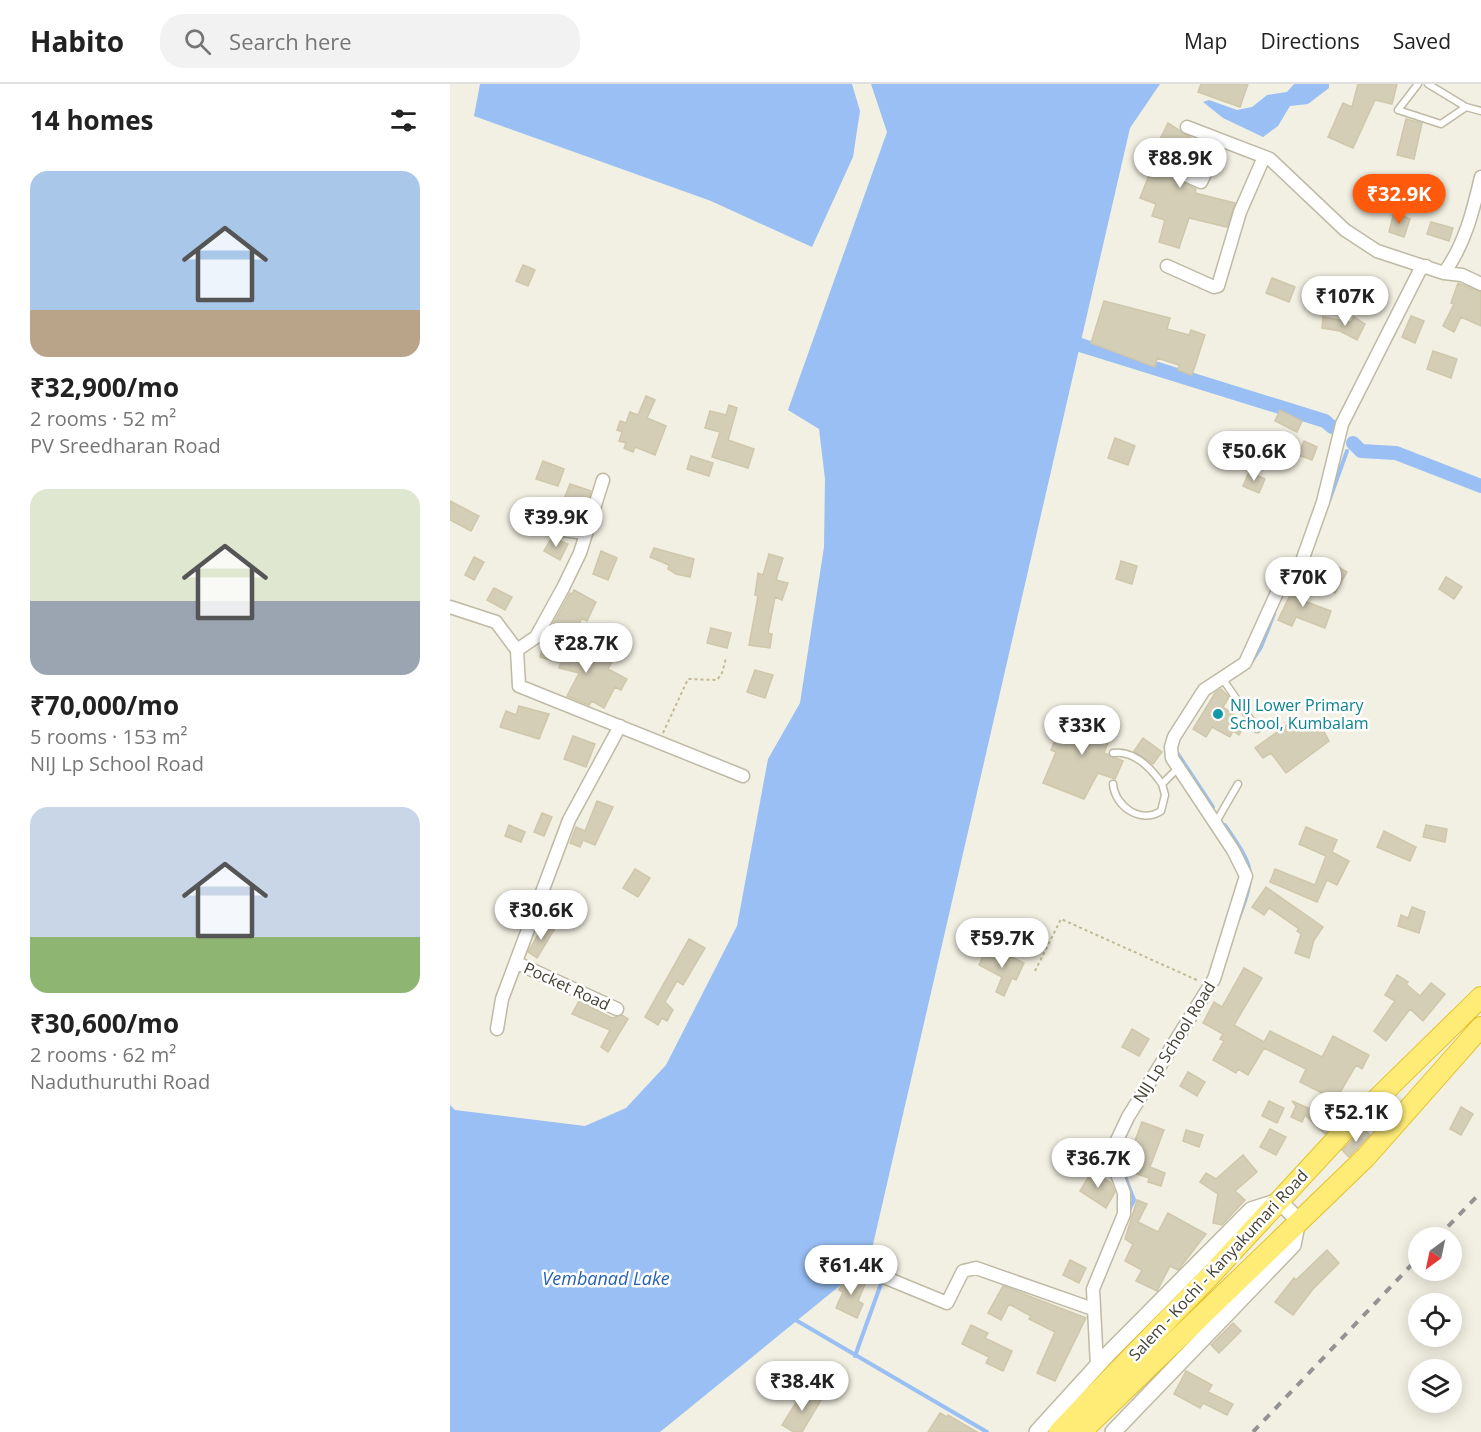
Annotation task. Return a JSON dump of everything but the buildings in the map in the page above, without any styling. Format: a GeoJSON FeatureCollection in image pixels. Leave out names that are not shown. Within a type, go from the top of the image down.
{"type":"FeatureCollection","features":[{"type":"Feature","properties":{"kind":"highway","name":"Salem - Kochi - Kanyakumari Road"},"geometry":{"type":"LineString","coordinates":[[1059,1432],[1208,1278],[1342,1133],[1481,997]]}},
{"type":"Feature","properties":{"kind":"highway","name":"Salem - Kochi - Kanyakumari Road"},"geometry":{"type":"LineString","coordinates":[[1081,1432],[1366,1156],[1481,1027]]}},
{"type":"Feature","properties":{"kind":"street"},"geometry":{"type":"LineString","coordinates":[[1187,127],[1264,156],[1299,184],[1345,230],[1377,251],[1444,273],[1462,275],[1481,284]]}},
{"type":"Feature","properties":{"kind":"street"},"geometry":{"type":"LineString","coordinates":[[1183,174],[1201,183],[1220,141]]}},
{"type":"Feature","properties":{"kind":"street"},"geometry":{"type":"LineString","coordinates":[[1167,266],[1214,287],[1218,286],[1240,212],[1264,156]]}},
{"type":"Feature","properties":{"kind":"street"},"geometry":{"type":"LineString","coordinates":[[1444,273],[1454,258],[1469,223],[1481,177]]}},
{"type":"Feature","properties":{"kind":"street","name":"NIJ Lp School Road"},"geometry":{"type":"LineString","coordinates":[[1097,1366],[1093,1289],[1126,1204],[1110,1155],[1128,1117],[1186,1020],[1210,986],[1224,951],[1246,876],[1245,870],[1171,754],[1174,737],[1204,690],[1245,663],[1280,586],[1302,561],[1323,502],[1342,424],[1420,270],[1426,266]]}},
{"type":"Feature","properties":{"kind":"street"},"geometry":{"type":"LineString","coordinates":[[517,650],[536,637],[580,553],[603,480]]}},
{"type":"Feature","properties":{"kind":"street"},"geometry":{"type":"LineString","coordinates":[[540,527],[585,533]]}},
{"type":"Feature","properties":{"kind":"street"},"geometry":{"type":"LineString","coordinates":[[450,607],[496,622],[517,650],[519,686],[743,776]]}},
{"type":"Feature","properties":{"kind":"street"},"geometry":{"type":"LineString","coordinates":[[539,631],[585,646]]}},
{"type":"Feature","properties":{"kind":"street"},"geometry":{"type":"LineString","coordinates":[[497,1029],[502,999],[569,820],[620,726]]}},
{"type":"Feature","properties":{"kind":"street","name":"Pocket Road"},"geometry":{"type":"LineString","coordinates":[[517,963],[617,1009]]}},
{"type":"Feature","properties":{"kind":"street"},"geometry":{"type":"LineString","coordinates":[[1037,1432],[1097,1366],[1251,1210],[1279,1201],[1298,1220],[1293,1245],[1113,1432]]}},
{"type":"Feature","properties":{"kind":"street"},"geometry":{"type":"LineString","coordinates":[[879,1275],[947,1303],[963,1271],[976,1268],[1094,1309]]}},
{"type":"Feature","properties":{"kind":"lane"},"geometry":{"type":"LineString","coordinates":[[1418,84],[1398,110],[1441,124],[1466,107]]}},
{"type":"Feature","properties":{"kind":"lane"},"geometry":{"type":"LineString","coordinates":[[1428,84],[1466,107],[1481,111]]}},
{"type":"Feature","properties":{"kind":"lane"},"geometry":{"type":"LineString","coordinates":[[1221,677],[1257,729]]}},
{"type":"Feature","properties":{"kind":"lane"},"geometry":{"type":"LineString","coordinates":[[1113,753],[1122,752],[1136,758],[1152,772],[1161,784],[1165,795],[1161,811],[1151,817],[1142,817],[1116,798],[1113,784]]}},
{"type":"Feature","properties":{"kind":"lane"},"geometry":{"type":"LineString","coordinates":[[1161,784],[1178,767]]}},
{"type":"Feature","properties":{"kind":"lane"},"geometry":{"type":"LineString","coordinates":[[1215,823],[1238,784]]}},
{"type":"Feature","properties":{"kind":"path"},"geometry":{"type":"LineString","coordinates":[[660,741],[688,679],[717,680],[722,673],[726,658]]}},
{"type":"Feature","properties":{"kind":"path"},"geometry":{"type":"LineString","coordinates":[[1035,971],[1061,919],[1210,986]]}},
{"type":"Feature","properties":{"kind":"water"},"geometry":{"type":"Polygon","coordinates":[[[480,84],[852,84],[860,111],[853,157],[812,247],[711,201],[474,116],[480,84]]]}},
{"type":"Feature","properties":{"kind":"water","name":"Vembanad Lake"},"geometry":{"type":"Polygon","coordinates":[[[871,84],[1160,84],[1130,128],[869,1262],[660,1432],[450,1432],[450,1105],[455,1110],[585,1126],[626,1108],[666,1065],[737,926],[768,759],[800,703],[824,547],[825,479],[819,429],[788,410],[887,132],[871,84]]]}},
{"type":"Feature","properties":{"kind":"water"},"geometry":{"type":"Polygon","coordinates":[[[1294,84],[1329,84],[1329,88],[1308,104],[1290,106],[1278,126],[1263,137],[1223,118],[1203,102],[1209,100],[1237,110],[1252,107],[1267,95],[1287,92],[1294,84]]]}},
{"type":"Feature","properties":{"kind":"waterway"},"geometry":{"type":"LineString","coordinates":[[1064,340],[1325,421],[1332,427]]}},
{"type":"Feature","properties":{"kind":"waterway"},"geometry":{"type":"LineString","coordinates":[[1353,443],[1361,451],[1396,453],[1481,486]]}},
{"type":"Feature","properties":{"kind":"waterway"},"geometry":{"type":"LineString","coordinates":[[1329,501],[1347,451]]}},
{"type":"Feature","properties":{"kind":"waterway"},"geometry":{"type":"LineString","coordinates":[[1252,661],[1261,647],[1274,614]]}},
{"type":"Feature","properties":{"kind":"waterway"},"geometry":{"type":"LineString","coordinates":[[1176,751],[1213,807]]}},
{"type":"Feature","properties":{"kind":"waterway"},"geometry":{"type":"LineString","coordinates":[[1225,825],[1242,851],[1250,870],[1248,891],[1238,920]]}},
{"type":"Feature","properties":{"kind":"waterway"},"geometry":{"type":"LineString","coordinates":[[1119,1146],[1119,1161],[1134,1200],[1129,1210],[1127,1209]]}},
{"type":"Feature","properties":{"kind":"waterway"},"geometry":{"type":"LineString","coordinates":[[855,1356],[882,1281]]}},
{"type":"Feature","properties":{"kind":"waterway"},"geometry":{"type":"LineString","coordinates":[[794,1319],[987,1432]]}},
{"type":"Feature","properties":{"kind":"railway"},"geometry":{"type":"LineString","coordinates":[[1448,1227],[1481,1192]]}},
{"type":"Feature","properties":{"kind":"railway"},"geometry":{"type":"LineString","coordinates":[[1253,1432],[1408,1269]]}},
{"type":"Feature","properties":{"kind":"place","name":"NIJ Lower Primary School, Kumbalam"},"geometry":{"type":"Point","coordinates":[1218,714]}}]}
